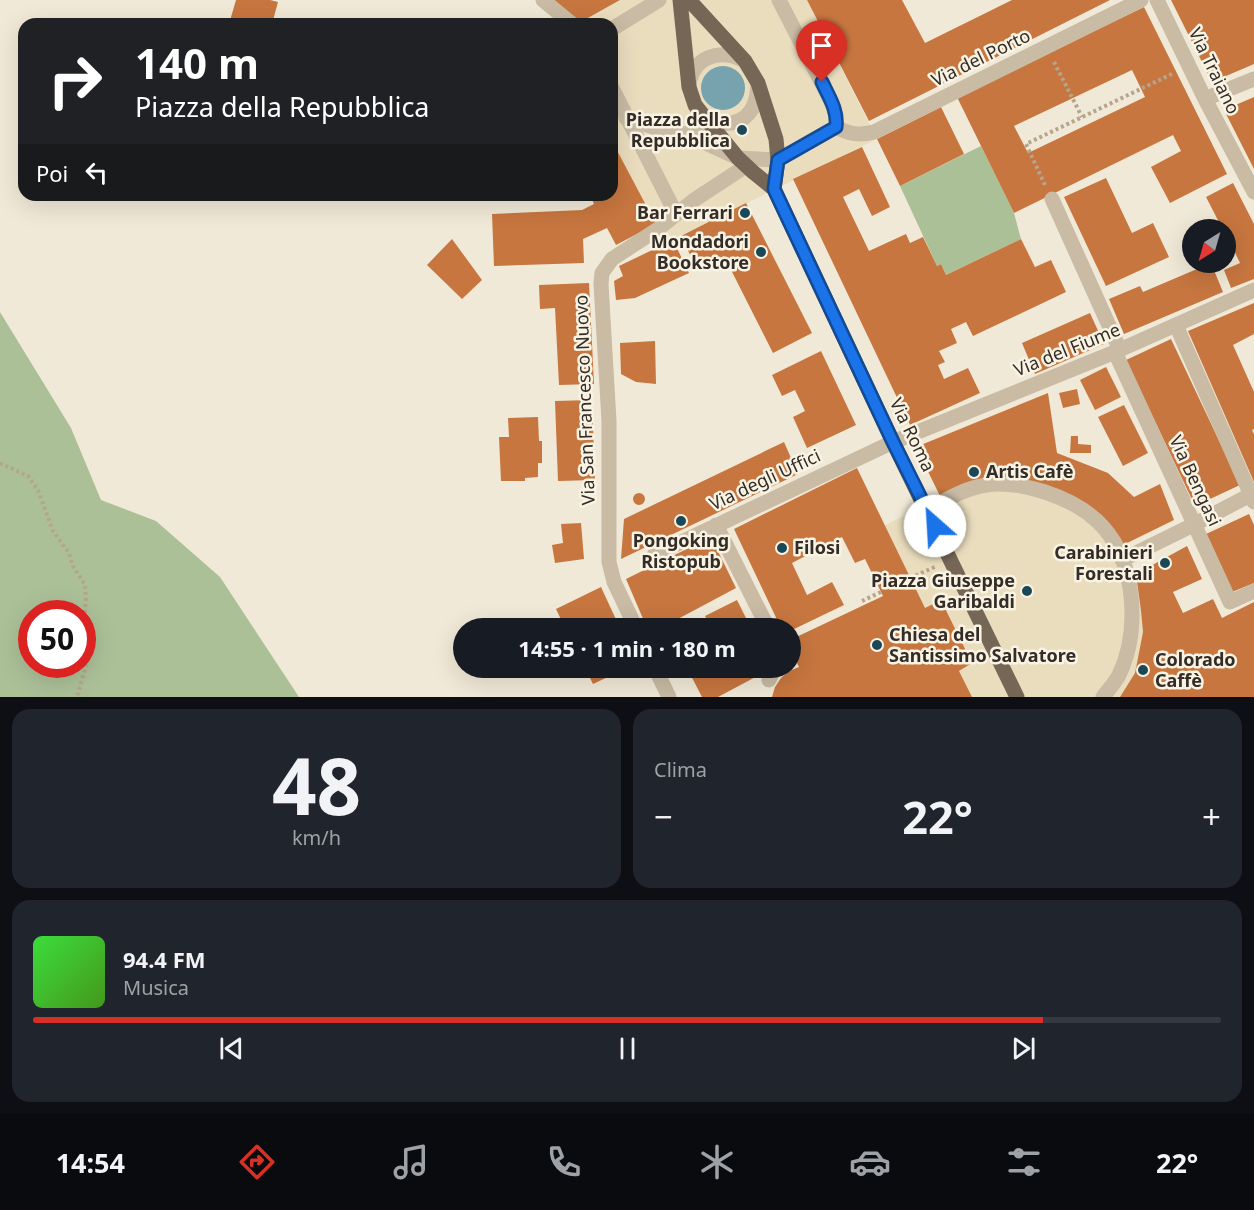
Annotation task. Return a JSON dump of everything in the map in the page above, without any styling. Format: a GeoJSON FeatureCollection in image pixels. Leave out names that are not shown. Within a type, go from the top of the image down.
{"type":"FeatureCollection","features":[{"type":"Feature","properties":{"kind":"main road"},"geometry":{"type":"LineString","coordinates":[[680,0],[689,87],[695,105],[705,119]]}},
{"type":"Feature","properties":{"kind":"main road"},"geometry":{"type":"LineString","coordinates":[[689,0],[745,61],[758,83],[774,132],[778,160],[774,189]]}},
{"type":"Feature","properties":{"kind":"main road","name":"Via Roma"},"geometry":{"type":"LineString","coordinates":[[705,119],[742,162],[774,189],[893,442],[1017,697]]}},
{"type":"Feature","properties":{"kind":"street"},"geometry":{"type":"LineString","coordinates":[[543,0],[565,18]]}},
{"type":"Feature","properties":{"kind":"street"},"geometry":{"type":"LineString","coordinates":[[618,25],[659,0]]}},
{"type":"Feature","properties":{"kind":"street"},"geometry":{"type":"LineString","coordinates":[[686,134],[742,162],[778,160],[836,127],[836,116],[832,103],[779,0]]}},
{"type":"Feature","properties":{"kind":"street","name":"Via del Porto"},"geometry":{"type":"LineString","coordinates":[[836,127],[859,135],[874,132],[1141,0]]}},
{"type":"Feature","properties":{"kind":"street","name":"Via Traiano"},"geometry":{"type":"LineString","coordinates":[[1157,0],[1254,192]]}},
{"type":"Feature","properties":{"kind":"street"},"geometry":{"type":"LineString","coordinates":[[689,87],[693,72],[705,59],[723,54],[745,61]]}},
{"type":"Feature","properties":{"kind":"street"},"geometry":{"type":"LineString","coordinates":[[1205,99],[1254,79]]}},
{"type":"Feature","properties":{"kind":"street"},"geometry":{"type":"LineString","coordinates":[[626,118],[673,134],[686,134],[696,129],[705,119],[723,124],[734,123],[751,111],[756,101],[758,83]]}},
{"type":"Feature","properties":{"kind":"street"},"geometry":{"type":"LineString","coordinates":[[618,101],[676,214]]}},
{"type":"Feature","properties":{"kind":"street","name":"Via San Francesco Nuovo"},"geometry":{"type":"LineString","coordinates":[[631,618],[615,582],[609,562],[609,421],[601,279],[612,259],[658,229],[742,162]]}},
{"type":"Feature","properties":{"kind":"street","name":"Via Bengasi"},"geometry":{"type":"LineString","coordinates":[[1052,199],[1193,525],[1230,602],[1254,591]]}},
{"type":"Feature","properties":{"kind":"street","name":"Via del Fiume"},"geometry":{"type":"LineString","coordinates":[[893,442],[1118,351],[1254,290]]}},
{"type":"Feature","properties":{"kind":"street"},"geometry":{"type":"LineString","coordinates":[[1122,560],[1253,497],[1176,325]]}},
{"type":"Feature","properties":{"kind":"street","name":"Via degli Uffici"},"geometry":{"type":"LineString","coordinates":[[654,555],[893,442]]}},
{"type":"Feature","properties":{"kind":"street"},"geometry":{"type":"LineString","coordinates":[[927,510],[969,489],[987,485],[1007,485],[1032,489],[1064,499],[1103,527],[1115,544],[1122,560],[1129,582],[1132,612],[1131,642],[1119,676],[1103,697]]}},
{"type":"Feature","properties":{"kind":"street"},"geometry":{"type":"LineString","coordinates":[[716,525],[763,618]]}},
{"type":"Feature","properties":{"kind":"street"},"geometry":{"type":"LineString","coordinates":[[660,678],[669,697]]}},
{"type":"Feature","properties":{"kind":"path"},"geometry":{"type":"LineString","coordinates":[[1047,47],[1082,117]]}},
{"type":"Feature","properties":{"kind":"path"},"geometry":{"type":"LineString","coordinates":[[1052,199],[1026,144],[1189,65]]}},
{"type":"Feature","properties":{"kind":"path"},"geometry":{"type":"LineString","coordinates":[[0,465],[28,476],[38,490],[53,531],[69,553],[73,566],[85,585],[83,637],[86,666],[77,697]]}},
{"type":"Feature","properties":{"kind":"path"},"geometry":{"type":"LineString","coordinates":[[910,578],[951,559]]}},
{"type":"Feature","properties":{"kind":"path"},"geometry":{"type":"LineString","coordinates":[[862,602],[881,592]]}},
{"type":"Feature","properties":{"kind":"green space"},"geometry":{"type":"Polygon","coordinates":[[[981,146],[1014,213],[1021,239],[946,275],[941,264],[937,266],[900,186],[981,146]]]}},
{"type":"Feature","properties":{"kind":"green space"},"geometry":{"type":"Polygon","coordinates":[[[0,312],[71,428],[101,500],[156,521],[220,577],[299,697],[0,697],[0,312]]]}},
{"type":"Feature","properties":{"kind":"shaded area","name":"Piazza della Repubblica"},"geometry":{"type":"Polygon","coordinates":[[[620,0],[807,0],[877,139],[666,243],[618,152],[618,18],[588,18],[620,0]]]}},
{"type":"Feature","properties":{"kind":"shaded area","name":"Piazza Giuseppe Garibaldi"},"geometry":{"type":"Polygon","coordinates":[[[965,484],[1057,491],[1128,558],[1136,574],[1143,632],[1135,673],[1120,697],[972,697],[959,671],[972,663],[942,600],[925,608],[884,526],[965,484]]]}},
{"type":"Feature","properties":{"kind":"water"},"geometry":{"type":"Polygon","coordinates":[[[723,66],[739,72],[745,88],[739,104],[723,110],[707,104],[701,88],[707,72],[723,66]]]}},
{"type":"Feature","properties":{"kind":"building"},"geometry":{"type":"Polygon","coordinates":[[[236,0],[278,2],[274,18],[231,18],[236,0]]]}},
{"type":"Feature","properties":{"kind":"building"},"geometry":{"type":"Polygon","coordinates":[[[551,0],[620,0],[588,18],[573,18],[551,0]]]}},
{"type":"Feature","properties":{"kind":"building"},"geometry":{"type":"Polygon","coordinates":[[[807,0],[902,0],[925,43],[1012,0],[1110,0],[869,121],[807,0]]]}},
{"type":"Feature","properties":{"kind":"building"},"geometry":{"type":"Polygon","coordinates":[[[1171,0],[1254,0],[1254,64],[1212,82],[1171,0]]]}},
{"type":"Feature","properties":{"kind":"building"},"geometry":{"type":"Polygon","coordinates":[[[1144,7],[1227,174],[1170,203],[1151,167],[1181,151],[1173,135],[1014,213],[957,97],[1144,7]],[[1132,70],[1014,126],[1028,153],[1145,97],[1132,70]]]}},
{"type":"Feature","properties":{"kind":"building"},"geometry":{"type":"Polygon","coordinates":[[[1254,97],[1254,169],[1224,110],[1254,97]]]}},
{"type":"Feature","properties":{"kind":"building"},"geometry":{"type":"Polygon","coordinates":[[[941,107],[964,154],[900,186],[877,139],[941,107]]]}},
{"type":"Feature","properties":{"kind":"building"},"geometry":{"type":"Polygon","coordinates":[[[862,147],[890,207],[872,216],[859,189],[843,197],[869,251],[906,234],[910,243],[923,237],[937,266],[941,264],[946,275],[1021,239],[1035,267],[1051,260],[1066,292],[973,336],[966,322],[951,329],[957,343],[939,351],[945,362],[938,365],[944,379],[968,368],[980,393],[910,425],[793,179],[862,147]]]}},
{"type":"Feature","properties":{"kind":"building"},"geometry":{"type":"Polygon","coordinates":[[[618,152],[656,224],[616,245],[607,228],[583,239],[584,263],[494,266],[492,214],[582,210],[594,204],[593,201],[618,201],[618,152]]]}},
{"type":"Feature","properties":{"kind":"building"},"geometry":{"type":"Polygon","coordinates":[[[1106,178],[1132,233],[1153,223],[1169,257],[1106,286],[1064,197],[1106,178]]]}},
{"type":"Feature","properties":{"kind":"building"},"geometry":{"type":"Polygon","coordinates":[[[1233,183],[1254,224],[1254,279],[1231,288],[1225,273],[1236,273],[1236,265],[1240,263],[1236,255],[1236,219],[1217,219],[1206,197],[1233,183]]]}},
{"type":"Feature","properties":{"kind":"building"},"geometry":{"type":"Polygon","coordinates":[[[746,203],[812,333],[773,353],[724,256],[697,269],[681,236],[746,203]]]}},
{"type":"Feature","properties":{"kind":"building"},"geometry":{"type":"Polygon","coordinates":[[[452,239],[482,280],[462,299],[427,265],[452,239]]]}},
{"type":"Feature","properties":{"kind":"building"},"geometry":{"type":"Polygon","coordinates":[[[673,240],[689,273],[635,298],[616,300],[614,281],[623,276],[619,266],[673,240]]]}},
{"type":"Feature","properties":{"kind":"building"},"geometry":{"type":"Polygon","coordinates":[[[1188,273],[1215,273],[1223,292],[1124,334],[1109,299],[1140,286],[1143,292],[1188,273]]]}},
{"type":"Feature","properties":{"kind":"building"},"geometry":{"type":"Polygon","coordinates":[[[589,283],[594,384],[559,385],[555,308],[540,309],[539,285],[589,283]]]}},
{"type":"Feature","properties":{"kind":"building"},"geometry":{"type":"Polygon","coordinates":[[[1254,303],[1254,334],[1233,345],[1254,392],[1254,429],[1252,430],[1254,434],[1254,482],[1188,331],[1254,303]]]}},
{"type":"Feature","properties":{"kind":"building"},"geometry":{"type":"Polygon","coordinates":[[[1090,313],[1104,344],[1035,374],[1022,343],[1090,313]]]}},
{"type":"Feature","properties":{"kind":"building"},"geometry":{"type":"Polygon","coordinates":[[[1171,339],[1240,485],[1195,506],[1126,360],[1171,339]]]}},
{"type":"Feature","properties":{"kind":"building"},"geometry":{"type":"Polygon","coordinates":[[[655,341],[656,384],[636,382],[621,374],[620,343],[655,341]]]}},
{"type":"Feature","properties":{"kind":"building"},"geometry":{"type":"Polygon","coordinates":[[[821,351],[856,425],[807,448],[793,417],[805,411],[795,390],[782,396],[772,375],[821,351]]]}},
{"type":"Feature","properties":{"kind":"building"},"geometry":{"type":"Polygon","coordinates":[[[1106,367],[1121,397],[1095,410],[1080,380],[1106,367]]]}},
{"type":"Feature","properties":{"kind":"building"},"geometry":{"type":"Polygon","coordinates":[[[1077,389],[1080,404],[1063,408],[1059,393],[1077,389]]]}},
{"type":"Feature","properties":{"kind":"building"},"geometry":{"type":"Polygon","coordinates":[[[1048,393],[1057,453],[1108,473],[1134,497],[1160,484],[1174,520],[1121,546],[1112,534],[1025,482],[940,496],[916,447],[1048,393]]]}},
{"type":"Feature","properties":{"kind":"building"},"geometry":{"type":"Polygon","coordinates":[[[592,400],[595,480],[558,481],[555,401],[592,400]]]}},
{"type":"Feature","properties":{"kind":"building"},"geometry":{"type":"Polygon","coordinates":[[[1124,405],[1148,453],[1123,466],[1098,417],[1124,405]]]}},
{"type":"Feature","properties":{"kind":"building"},"geometry":{"type":"Polygon","coordinates":[[[538,417],[539,441],[542,441],[542,463],[538,463],[538,477],[525,478],[525,481],[501,481],[499,437],[509,437],[508,418],[538,417]]]}},
{"type":"Feature","properties":{"kind":"building"},"geometry":{"type":"Polygon","coordinates":[[[1071,436],[1078,436],[1078,444],[1091,445],[1091,453],[1070,453],[1071,436]]]}},
{"type":"Feature","properties":{"kind":"building"},"geometry":{"type":"Polygon","coordinates":[[[784,442],[798,474],[621,559],[624,519],[784,442]]]}},
{"type":"Feature","properties":{"kind":"building"},"geometry":{"type":"Polygon","coordinates":[[[857,468],[925,608],[941,600],[972,663],[959,671],[972,697],[772,697],[781,678],[801,678],[801,635],[883,596],[865,559],[855,563],[842,537],[792,563],[807,595],[832,582],[844,605],[801,626],[801,618],[776,618],[734,529],[857,468]]]}},
{"type":"Feature","properties":{"kind":"building"},"geometry":{"type":"Polygon","coordinates":[[[639,493],[645,499],[639,505],[633,499],[639,493]]]}},
{"type":"Feature","properties":{"kind":"building"},"geometry":{"type":"Polygon","coordinates":[[[1249,514],[1254,525],[1254,583],[1232,592],[1206,534],[1249,514]]]}},
{"type":"Feature","properties":{"kind":"building"},"geometry":{"type":"Polygon","coordinates":[[[581,523],[584,559],[555,563],[552,545],[563,543],[561,524],[581,523]]]}},
{"type":"Feature","properties":{"kind":"building"},"geometry":{"type":"Polygon","coordinates":[[[711,537],[736,588],[680,618],[643,618],[626,579],[711,537]]]}},
{"type":"Feature","properties":{"kind":"building"},"geometry":{"type":"Polygon","coordinates":[[[1187,546],[1202,579],[1173,592],[1183,613],[1213,599],[1222,618],[1254,602],[1254,697],[1120,697],[1135,673],[1143,632],[1136,574],[1187,546]]]}},
{"type":"Feature","properties":{"kind":"building"},"geometry":{"type":"Polygon","coordinates":[[[601,587],[615,618],[560,618],[556,609],[601,587]]]}},
{"type":"Feature","properties":{"kind":"building"},"geometry":{"type":"Polygon","coordinates":[[[737,600],[746,618],[706,618],[705,616],[737,600]]]}},
{"type":"Feature","properties":{"kind":"building"},"geometry":{"type":"Polygon","coordinates":[[[590,678],[606,678],[593,684],[590,678]]]}},
{"type":"Feature","properties":{"kind":"building"},"geometry":{"type":"Polygon","coordinates":[[[692,678],[754,678],[718,697],[702,697],[692,678]]]}},
{"type":"Feature","properties":{"kind":"place","name":"Piazza della Repubblica"},"geometry":{"type":"Point","coordinates":[742,130]}},
{"type":"Feature","properties":{"kind":"place","name":"Bar Ferrari"},"geometry":{"type":"Point","coordinates":[745,213]}},
{"type":"Feature","properties":{"kind":"place","name":"Mondadori Bookstore"},"geometry":{"type":"Point","coordinates":[761,252]}},
{"type":"Feature","properties":{"kind":"place","name":"Artis Cafè"},"geometry":{"type":"Point","coordinates":[974,472]}},
{"type":"Feature","properties":{"kind":"place","name":"Pongoking Ristopub"},"geometry":{"type":"Point","coordinates":[681,521]}},
{"type":"Feature","properties":{"kind":"place","name":"Filosi"},"geometry":{"type":"Point","coordinates":[782,548]}},
{"type":"Feature","properties":{"kind":"place","name":"Carabinieri Forestali"},"geometry":{"type":"Point","coordinates":[1165,563]}},
{"type":"Feature","properties":{"kind":"place","name":"Piazza Giuseppe Garibaldi"},"geometry":{"type":"Point","coordinates":[1027,591]}},
{"type":"Feature","properties":{"kind":"place","name":"Chiesa del Santissimo Salvatore"},"geometry":{"type":"Point","coordinates":[877,645]}},
{"type":"Feature","properties":{"kind":"place","name":"Colorado Caffè"},"geometry":{"type":"Point","coordinates":[1143,670]}},
{"type":"Feature","properties":{"kind":"route"},"geometry":{"type":"LineString","coordinates":[[822,82],[835,110],[836,127],[778,160],[774,189],[935,526]]}}]}
